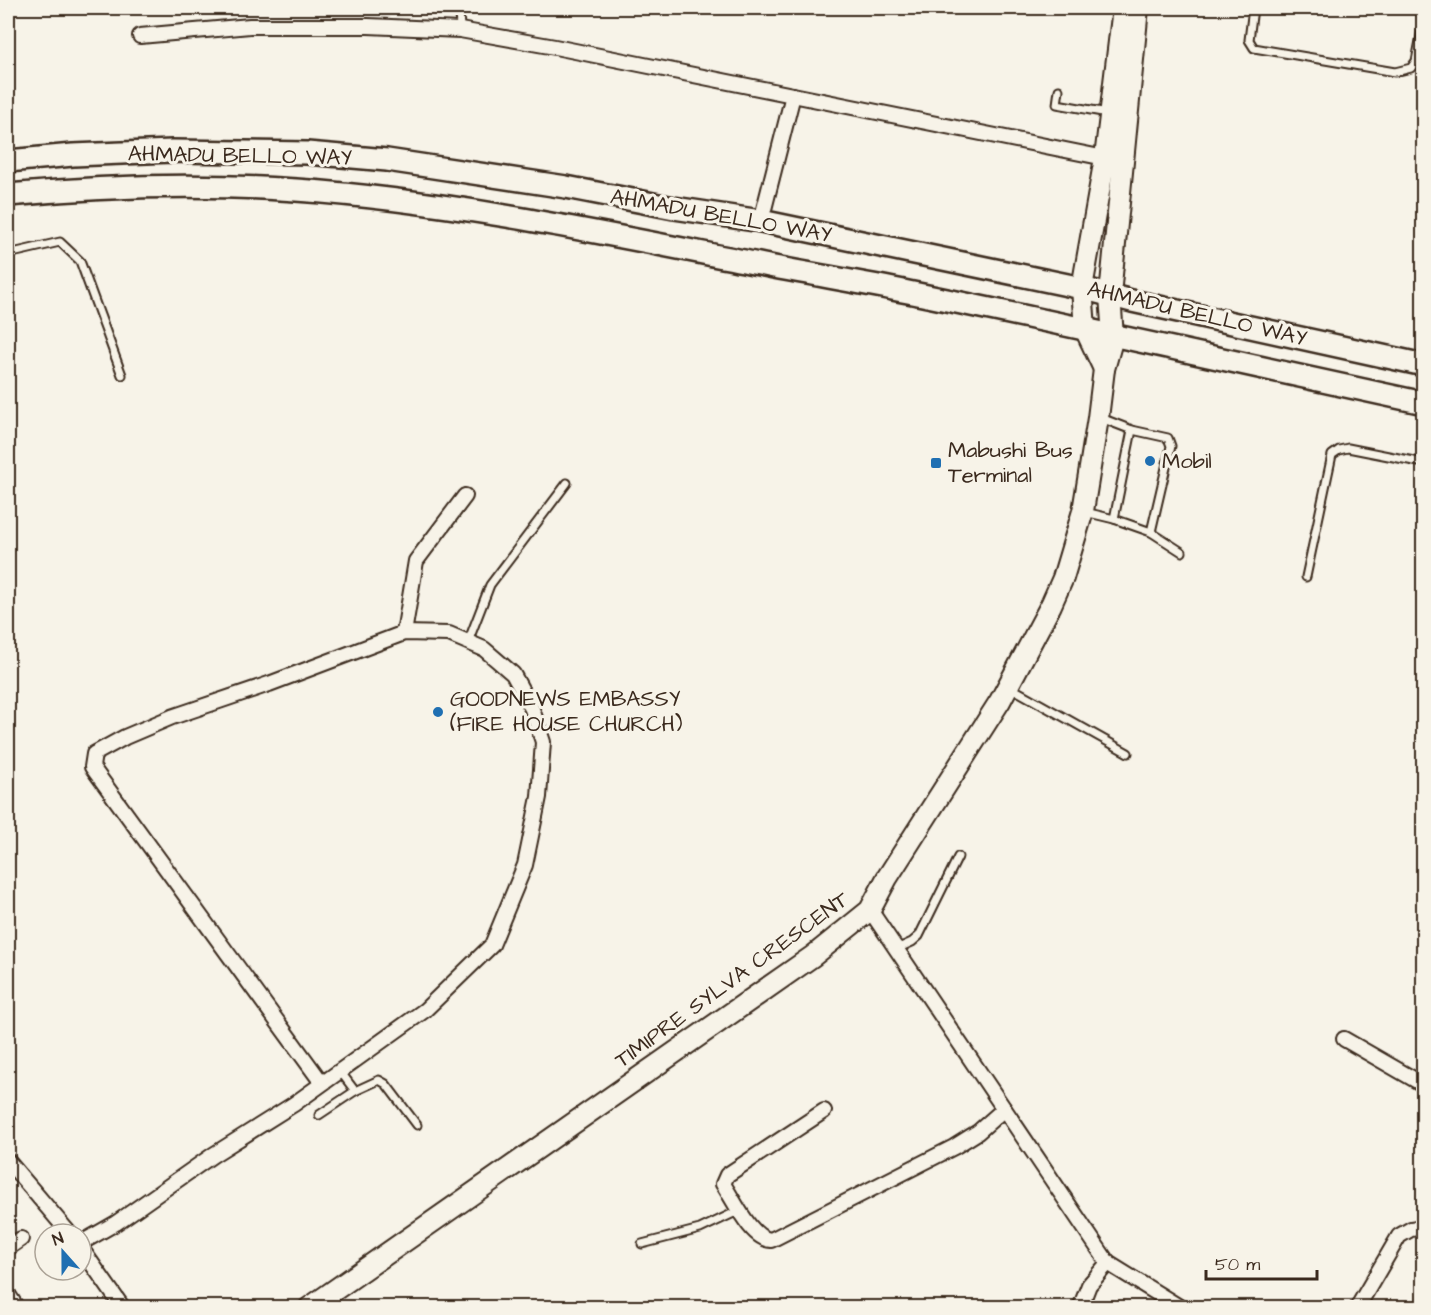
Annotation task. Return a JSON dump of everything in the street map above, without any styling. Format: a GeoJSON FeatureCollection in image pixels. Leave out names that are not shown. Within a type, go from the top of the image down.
{"type":"FeatureCollection","features":[{"type":"Feature","properties":{"kind":"main road","name":"AHMADU BELLO WAY"},"geometry":{"type":"LineString","coordinates":[[8,161],[73,155],[171,151],[307,153],[387,160],[566,187],[674,208],[761,221],[1082,288],[1148,305],[1424,364]]}},
{"type":"Feature","properties":{"kind":"main road","name":"AHMADU BELLO WAY"},"geometry":{"type":"LineString","coordinates":[[8,195],[80,189],[207,186],[296,190],[398,200],[604,233],[1085,329],[1113,337],[1424,403]]}},
{"type":"Feature","properties":{"kind":"street"},"geometry":{"type":"LineString","coordinates":[[1104,369],[1085,329],[1082,288],[1105,158],[1123,8]]}},
{"type":"Feature","properties":{"kind":"street","name":"TIMIPRE SYLVA CRESCENT"},"geometry":{"type":"LineString","coordinates":[[309,1308],[813,956],[870,910],[887,878],[1009,686],[1063,578],[1083,511],[1104,369],[1113,337],[1110,295],[1138,8]]}},
{"type":"Feature","properties":{"kind":"street"},"geometry":{"type":"LineString","coordinates":[[140,36],[250,26],[368,26],[460,30],[555,47],[1105,158]]}},
{"type":"Feature","properties":{"kind":"street"},"geometry":{"type":"LineString","coordinates":[[761,221],[793,95]]}},
{"type":"Feature","properties":{"kind":"street"},"geometry":{"type":"LineString","coordinates":[[404,633],[416,561],[465,496]]}},
{"type":"Feature","properties":{"kind":"street"},"geometry":{"type":"LineString","coordinates":[[93,1236],[340,1071],[425,1010],[492,945],[525,865],[539,797],[543,742],[532,710],[513,674],[484,649],[449,634],[404,633],[269,684],[172,717],[125,737],[94,754],[93,767],[322,1083]]}},
{"type":"Feature","properties":{"kind":"street"},"geometry":{"type":"LineString","coordinates":[[870,910],[1108,1263],[1181,1308]]}},
{"type":"Feature","properties":{"kind":"street"},"geometry":{"type":"LineString","coordinates":[[1344,1039],[1424,1085]]}},
{"type":"Feature","properties":{"kind":"street"},"geometry":{"type":"LineString","coordinates":[[824,1111],[727,1175],[723,1184],[755,1234],[764,1240],[771,1240],[954,1147],[978,1132],[1004,1109]]}},
{"type":"Feature","properties":{"kind":"street"},"geometry":{"type":"LineString","coordinates":[[8,1161],[60,1222]]}},
{"type":"Feature","properties":{"kind":"street"},"geometry":{"type":"LineString","coordinates":[[1358,1307],[1399,1236],[1411,1229],[1424,1227]]}},
{"type":"Feature","properties":{"kind":"street"},"geometry":{"type":"LineString","coordinates":[[8,1248],[21,1239]]}},
{"type":"Feature","properties":{"kind":"street"},"geometry":{"type":"LineString","coordinates":[[1080,1308],[1089,1285],[1108,1263]]}},
{"type":"Feature","properties":{"kind":"street"},"geometry":{"type":"LineString","coordinates":[[93,1265],[123,1308]]}},
{"type":"Feature","properties":{"kind":"street"},"geometry":{"type":"LineString","coordinates":[[8,1294],[17,1308]]}},
{"type":"Feature","properties":{"kind":"lane"},"geometry":{"type":"LineString","coordinates":[[459,8],[460,30]]}},
{"type":"Feature","properties":{"kind":"lane"},"geometry":{"type":"LineString","coordinates":[[1253,8],[1249,40],[1254,48],[1395,72],[1411,68],[1416,61],[1424,20]]}},
{"type":"Feature","properties":{"kind":"lane"},"geometry":{"type":"LineString","coordinates":[[1059,90],[1057,104],[1111,113]]}},
{"type":"Feature","properties":{"kind":"lane"},"geometry":{"type":"LineString","coordinates":[[8,254],[60,242],[80,261],[122,375]]}},
{"type":"Feature","properties":{"kind":"lane"},"geometry":{"type":"LineString","coordinates":[[1098,418],[1132,430],[1168,438],[1170,442],[1171,446],[1151,532]]}},
{"type":"Feature","properties":{"kind":"lane"},"geometry":{"type":"LineString","coordinates":[[1114,519],[1132,430]]}},
{"type":"Feature","properties":{"kind":"lane"},"geometry":{"type":"LineString","coordinates":[[1306,577],[1332,455],[1348,448],[1424,463]]}},
{"type":"Feature","properties":{"kind":"lane"},"geometry":{"type":"LineString","coordinates":[[468,642],[490,585],[567,483]]}},
{"type":"Feature","properties":{"kind":"lane"},"geometry":{"type":"LineString","coordinates":[[1083,511],[1151,532],[1182,552]]}},
{"type":"Feature","properties":{"kind":"lane"},"geometry":{"type":"LineString","coordinates":[[1009,686],[1128,753]]}},
{"type":"Feature","properties":{"kind":"lane"},"geometry":{"type":"LineString","coordinates":[[891,941],[901,947],[919,936],[958,857]]}},
{"type":"Feature","properties":{"kind":"lane"},"geometry":{"type":"LineString","coordinates":[[340,1071],[354,1091]]}},
{"type":"Feature","properties":{"kind":"lane"},"geometry":{"type":"LineString","coordinates":[[319,1116],[354,1091],[371,1082],[383,1081],[417,1125]]}},
{"type":"Feature","properties":{"kind":"lane"},"geometry":{"type":"LineString","coordinates":[[642,1244],[700,1229],[740,1210]]}},
{"type":"Feature","properties":{"kind":"place","name":"Mobil"},"geometry":{"type":"Point","coordinates":[1150,461]}},
{"type":"Feature","properties":{"kind":"place","name":"Mabushi Bus Terminal"},"geometry":{"type":"Point","coordinates":[936,463]}},
{"type":"Feature","properties":{"kind":"place","name":"GOODNEWS EMBASSY (FIRE HOUSE CHURCH)"},"geometry":{"type":"Point","coordinates":[438,712]}}]}
